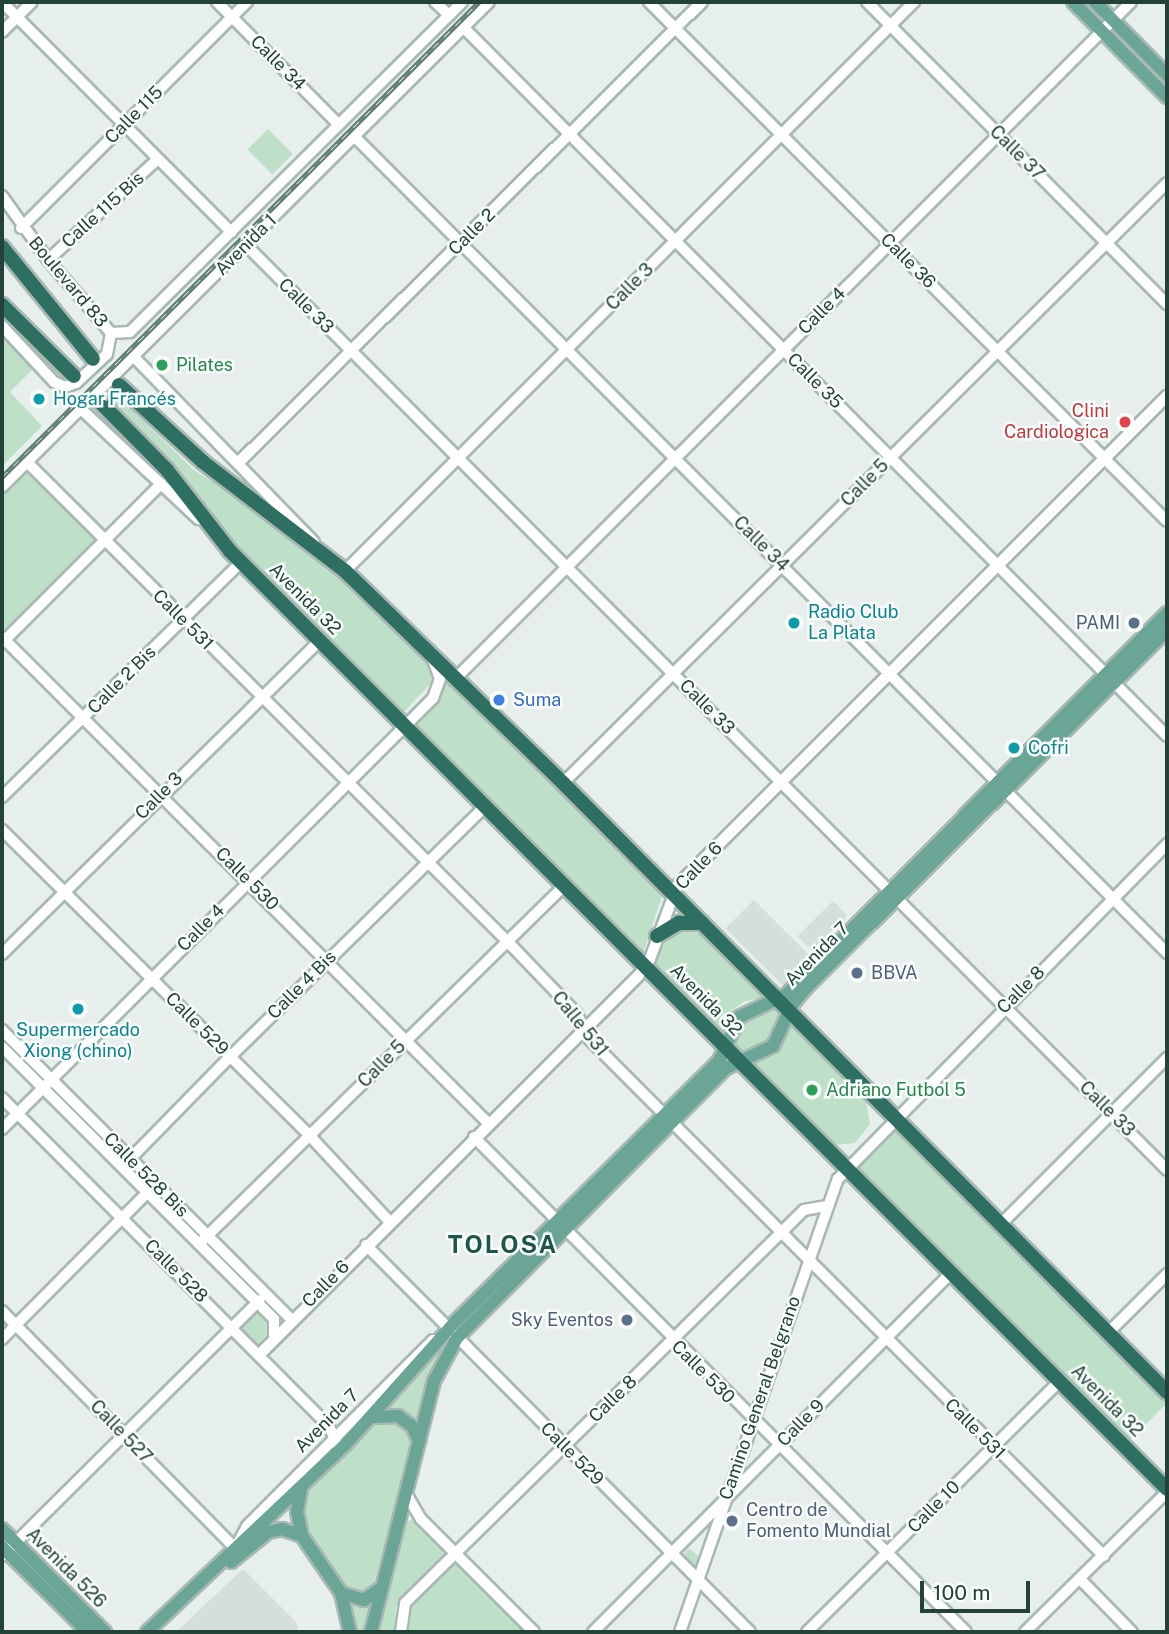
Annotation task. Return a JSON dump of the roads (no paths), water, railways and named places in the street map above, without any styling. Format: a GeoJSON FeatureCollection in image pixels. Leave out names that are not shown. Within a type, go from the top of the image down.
{"type":"FeatureCollection","features":[{"type":"Feature","properties":{"kind":"highway"},"geometry":{"type":"LineString","coordinates":[[2,247],[93,359]]}},
{"type":"Feature","properties":{"kind":"highway"},"geometry":{"type":"LineString","coordinates":[[2,305],[70,381]]}},
{"type":"Feature","properties":{"kind":"highway"},"geometry":{"type":"LineString","coordinates":[[119,385],[203,462],[319,548],[345,571],[433,660],[563,783],[1167,1392]]}},
{"type":"Feature","properties":{"kind":"highway","name":"Avenida 32"},"geometry":{"type":"LineString","coordinates":[[100,402],[167,470],[218,538],[241,562],[1167,1490]]}},
{"type":"Feature","properties":{"kind":"highway"},"geometry":{"type":"LineString","coordinates":[[657,936],[679,922],[702,923]]}},
{"type":"Feature","properties":{"kind":"main road"},"geometry":{"type":"LineString","coordinates":[[1073,2],[1167,97]]}},
{"type":"Feature","properties":{"kind":"main road"},"geometry":{"type":"LineString","coordinates":[[1095,2],[1167,75]]}},
{"type":"Feature","properties":{"kind":"main road","name":"Avenida 7"},"geometry":{"type":"LineString","coordinates":[[666,1119],[739,1060],[771,1048],[789,1012],[806,988],[893,895],[1110,678],[1167,613]]}},
{"type":"Feature","properties":{"kind":"main road","name":"Avenida 7"},"geometry":{"type":"LineString","coordinates":[[1110,678],[1167,630]]}},
{"type":"Feature","properties":{"kind":"main road","name":"Avenida 7"},"geometry":{"type":"LineString","coordinates":[[147,1632],[340,1451],[666,1119],[726,1048],[739,1017],[776,999],[893,895]]}},
{"type":"Feature","properties":{"kind":"main road","name":"Avenida 7"},"geometry":{"type":"LineString","coordinates":[[371,1632],[436,1373],[452,1334]]}},
{"type":"Feature","properties":{"kind":"main road"},"geometry":{"type":"LineString","coordinates":[[373,1417],[390,1414],[406,1420],[419,1441]]}},
{"type":"Feature","properties":{"kind":"main road"},"geometry":{"type":"LineString","coordinates":[[301,1489],[297,1512],[302,1535],[341,1593],[350,1632]]}},
{"type":"Feature","properties":{"kind":"main road","name":"Avenida 526"},"geometry":{"type":"LineString","coordinates":[[2,1529],[6,1549],[88,1632]]}},
{"type":"Feature","properties":{"kind":"main road","name":"Avenida 7"},"geometry":{"type":"LineString","coordinates":[[159,1632],[238,1548],[275,1530],[302,1535]]}},
{"type":"Feature","properties":{"kind":"main road","name":"Avenida 526"},"geometry":{"type":"LineString","coordinates":[[6,1549],[105,1632]]}},
{"type":"Feature","properties":{"kind":"main road"},"geometry":{"type":"LineString","coordinates":[[341,1593],[364,1600],[383,1585]]}},
{"type":"Feature","properties":{"kind":"street"},"geometry":{"type":"LineString","coordinates":[[2,2],[231,232]]}},
{"type":"Feature","properties":{"kind":"street"},"geometry":{"type":"LineString","coordinates":[[2,32],[32,2]]}},
{"type":"Feature","properties":{"kind":"street","name":"Calle 34"},"geometry":{"type":"LineString","coordinates":[[217,2],[338,125]]}},
{"type":"Feature","properties":{"kind":"street","name":"Calle 115"},"geometry":{"type":"LineString","coordinates":[[22,228],[247,2]]}},
{"type":"Feature","properties":{"kind":"street"},"geometry":{"type":"LineString","coordinates":[[435,2],[449,15]]}},
{"type":"Feature","properties":{"kind":"street","name":"Avenida 1"},"geometry":{"type":"LineString","coordinates":[[111,333],[122,336],[130,332],[462,2]]}},
{"type":"Feature","properties":{"kind":"street","name":"Avenida 1"},"geometry":{"type":"LineString","coordinates":[[2,487],[489,2]]}},
{"type":"Feature","properties":{"kind":"street","name":"Calle 36"},"geometry":{"type":"LineString","coordinates":[[649,2],[1167,521]]}},
{"type":"Feature","properties":{"kind":"street","name":"Calle 2"},"geometry":{"type":"LineString","coordinates":[[240,461],[702,2]]}},
{"type":"Feature","properties":{"kind":"street","name":"Calle 37"},"geometry":{"type":"LineString","coordinates":[[867,2],[1167,304]]}},
{"type":"Feature","properties":{"kind":"street","name":"Calle 3"},"geometry":{"type":"LineString","coordinates":[[345,571],[914,2]]}},
{"type":"Feature","properties":{"kind":"street","name":"Calle 4"},"geometry":{"type":"LineString","coordinates":[[454,680],[1131,2]]}},
{"type":"Feature","properties":{"kind":"street","name":"Calle 35"},"geometry":{"type":"LineString","coordinates":[[463,27],[1167,736]]}},
{"type":"Feature","properties":{"kind":"street","name":"Calle 34"},"geometry":{"type":"LineString","coordinates":[[354,136],[1167,953]]}},
{"type":"Feature","properties":{"kind":"street","name":"Calle 115 Bis"},"geometry":{"type":"LineString","coordinates":[[48,260],[158,159]]}},
{"type":"Feature","properties":{"kind":"street","name":"Calle 5"},"geometry":{"type":"LineString","coordinates":[[563,783],[1167,183]]}},
{"type":"Feature","properties":{"kind":"street","name":"Boulevard 83"},"geometry":{"type":"LineString","coordinates":[[2,196],[22,228],[111,333]]}},
{"type":"Feature","properties":{"kind":"street","name":"Calle 33"},"geometry":{"type":"LineString","coordinates":[[246,245],[1167,1170]]}},
{"type":"Feature","properties":{"kind":"street"},"geometry":{"type":"LineString","coordinates":[[2,326],[54,383],[75,383],[107,354],[111,333]]}},
{"type":"Feature","properties":{"kind":"street"},"geometry":{"type":"LineString","coordinates":[[134,357],[240,461],[319,548]]}},
{"type":"Feature","properties":{"kind":"street","name":"Calle 6"},"geometry":{"type":"LineString","coordinates":[[260,1354],[291,1319],[645,967],[672,893],[1167,396]]}},
{"type":"Feature","properties":{"kind":"street","name":"Avenida 32"},"geometry":{"type":"LineString","coordinates":[[81,409],[218,538]]}},
{"type":"Feature","properties":{"kind":"street","name":"Calle 531"},"geometry":{"type":"LineString","coordinates":[[27,462],[259,697],[507,941],[577,1014],[584,1030],[666,1119],[1104,1556]]}},
{"type":"Feature","properties":{"kind":"street"},"geometry":{"type":"LineString","coordinates":[[3,640],[161,484]]}},
{"type":"Feature","properties":{"kind":"street","name":"Calle 2 Bis"},"geometry":{"type":"LineString","coordinates":[[2,797],[241,562]]}},
{"type":"Feature","properties":{"kind":"street","name":"Calle 530"},"geometry":{"type":"LineString","coordinates":[[3,640],[162,793],[488,1123]]}},
{"type":"Feature","properties":{"kind":"street","name":"Calle 3"},"geometry":{"type":"LineString","coordinates":[[2,954],[319,640]]}},
{"type":"Feature","properties":{"kind":"street","name":"Calle 4"},"geometry":{"type":"LineString","coordinates":[[2,1129],[437,692],[440,679],[433,660]]}},
{"type":"Feature","properties":{"kind":"street","name":"Calle 4 Bis"},"geometry":{"type":"LineString","coordinates":[[126,1170],[130,1159],[230,1057],[485,806]]}},
{"type":"Feature","properties":{"kind":"street","name":"Calle 529"},"geometry":{"type":"LineString","coordinates":[[2,830],[310,1136],[390,1222]]}},
{"type":"Feature","properties":{"kind":"street","name":"Calle 8"},"geometry":{"type":"LineString","coordinates":[[846,1167],[1167,844]]}},
{"type":"Feature","properties":{"kind":"street","name":"Calle 5"},"geometry":{"type":"LineString","coordinates":[[199,1244],[565,885]]}},
{"type":"Feature","properties":{"kind":"street","name":"Calle 528 Bis"},"geometry":{"type":"LineString","coordinates":[[2,1030],[126,1170],[208,1237],[291,1319]]}},
{"type":"Feature","properties":{"kind":"street","name":"Calle 528 Bis"},"geometry":{"type":"LineString","coordinates":[[2,1047],[46,1082],[130,1159],[199,1244],[274,1319],[273,1338]]}},
{"type":"Feature","properties":{"kind":"street"},"geometry":{"type":"LineString","coordinates":[[1001,1224],[1167,1058]]}},
{"type":"Feature","properties":{"kind":"street","name":"Calle 528"},"geometry":{"type":"LineString","coordinates":[[2,1098],[260,1354],[336,1437],[340,1451]]}},
{"type":"Feature","properties":{"kind":"street","name":"Calle 530"},"geometry":{"type":"LineString","coordinates":[[474,1137],[752,1422],[966,1632]]}},
{"type":"Feature","properties":{"kind":"street","name":"Camino General Belgrano"},"geometry":{"type":"LineString","coordinates":[[680,1632],[826,1206],[846,1167]]}},
{"type":"Feature","properties":{"kind":"street"},"geometry":{"type":"LineString","coordinates":[[2,1339],[152,1189]]}},
{"type":"Feature","properties":{"kind":"street","name":"Calle 8"},"geometry":{"type":"LineString","coordinates":[[401,1632],[405,1603],[808,1207],[826,1206]]}},
{"type":"Feature","properties":{"kind":"street","name":"Calle 529"},"geometry":{"type":"LineString","coordinates":[[366,1245],[750,1632]]}},
{"type":"Feature","properties":{"kind":"street","name":"Calle 9"},"geometry":{"type":"LineString","coordinates":[[593,1632],[951,1273]]}},
{"type":"Feature","properties":{"kind":"street"},"geometry":{"type":"LineString","coordinates":[[1109,1332],[1167,1274]]}},
{"type":"Feature","properties":{"kind":"street"},"geometry":{"type":"LineString","coordinates":[[6,1549],[265,1294]]}},
{"type":"Feature","properties":{"kind":"street","name":"Calle 527"},"geometry":{"type":"LineString","coordinates":[[2,1311],[238,1548]]}},
{"type":"Feature","properties":{"kind":"street","name":"Avenida 7"},"geometry":{"type":"LineString","coordinates":[[238,1548],[247,1526],[418,1352],[452,1334]]}},
{"type":"Feature","properties":{"kind":"street","name":"Calle 10"},"geometry":{"type":"LineString","coordinates":[[807,1632],[1060,1381]]}},
{"type":"Feature","properties":{"kind":"street"},"geometry":{"type":"LineString","coordinates":[[1025,1632],[1081,1580],[1167,1490]]}},
{"type":"Feature","properties":{"kind":"street"},"geometry":{"type":"LineString","coordinates":[[407,1495],[421,1519],[534,1632]]}},
{"type":"Feature","properties":{"kind":"street"},"geometry":{"type":"LineString","coordinates":[[400,1521],[409,1516],[421,1519]]}},
{"type":"Feature","properties":{"kind":"street"},"geometry":{"type":"LineString","coordinates":[[1081,1580],[1132,1632]]}},
{"type":"Feature","properties":{"kind":"tunnel"},"geometry":{"type":"LineString","coordinates":[[93,359],[119,385]]}},
{"type":"Feature","properties":{"kind":"tunnel"},"geometry":{"type":"LineString","coordinates":[[74,376],[100,402]]}},
{"type":"Feature","properties":{"kind":"railway"},"geometry":{"type":"LineString","coordinates":[[2,477],[479,2]]}},
{"type":"Feature","properties":{"kind":"place","name":"Pilates"},"geometry":{"type":"Point","coordinates":[162,365]}},
{"type":"Feature","properties":{"kind":"place","name":"Hogar Francés"},"geometry":{"type":"Point","coordinates":[39,399]}},
{"type":"Feature","properties":{"kind":"place","name":"Clini Cardiologica"},"geometry":{"type":"Point","coordinates":[1125,422]}},
{"type":"Feature","properties":{"kind":"place","name":"Radio Club La Plata"},"geometry":{"type":"Point","coordinates":[794,623]}},
{"type":"Feature","properties":{"kind":"place","name":"PAMI"},"geometry":{"type":"Point","coordinates":[1134,623]}},
{"type":"Feature","properties":{"kind":"place","name":"Suma"},"geometry":{"type":"Point","coordinates":[499,700]}},
{"type":"Feature","properties":{"kind":"place","name":"Cofri"},"geometry":{"type":"Point","coordinates":[1014,748]}},
{"type":"Feature","properties":{"kind":"place","name":"BBVA"},"geometry":{"type":"Point","coordinates":[857,973]}},
{"type":"Feature","properties":{"kind":"place","name":"Supermercado Xiong (chino)"},"geometry":{"type":"Point","coordinates":[78,1009]}},
{"type":"Feature","properties":{"kind":"place","name":"Adriano Futbol 5"},"geometry":{"type":"Point","coordinates":[812,1090]}},
{"type":"Feature","properties":{"kind":"place","name":"Sky Eventos"},"geometry":{"type":"Point","coordinates":[627,1320]}},
{"type":"Feature","properties":{"kind":"place","name":"Centro de Fomento Mundial"},"geometry":{"type":"Point","coordinates":[732,1521]}},
{"type":"Feature","properties":{"kind":"district","name":"TOLOSA"},"geometry":{"type":"Point","coordinates":[503,1245]}}]}
